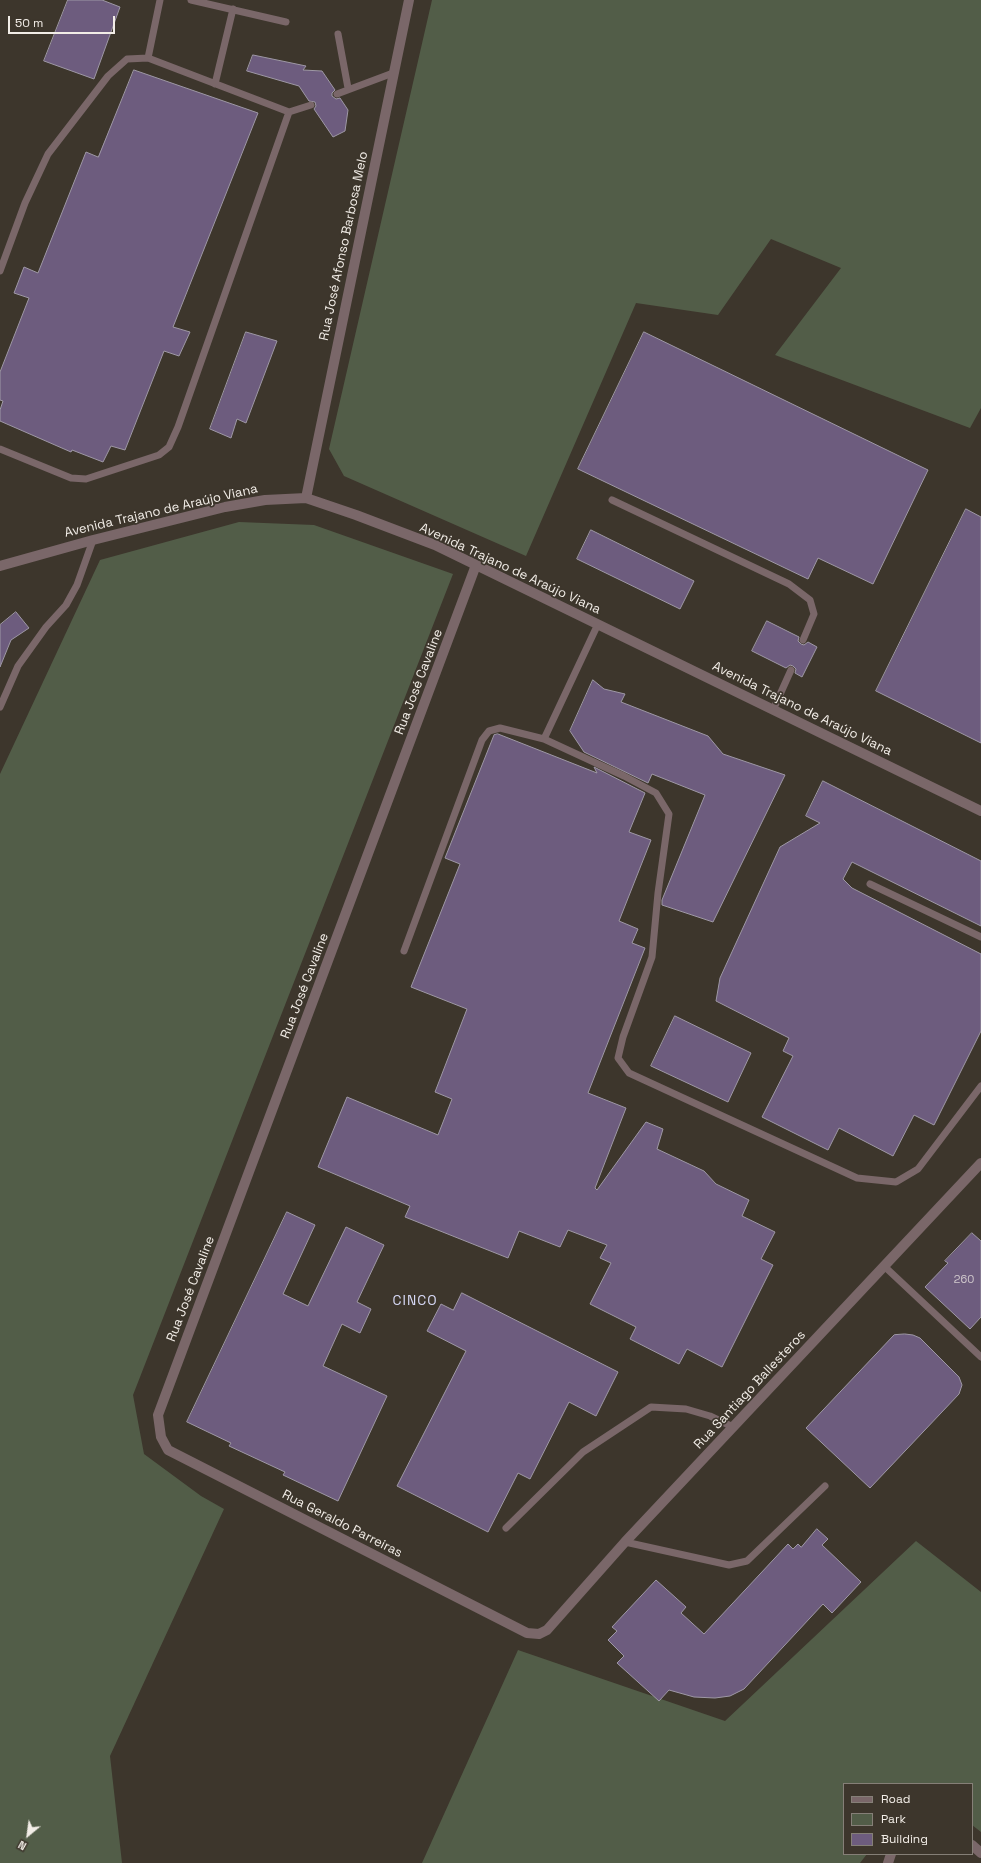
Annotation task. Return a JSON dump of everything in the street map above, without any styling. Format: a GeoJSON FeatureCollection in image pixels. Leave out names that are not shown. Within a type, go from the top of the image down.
{"type":"FeatureCollection","features":[{"type":"Feature","properties":{"kind":"street","name":"Rua José Afonso Barbosa Melo"},"geometry":{"type":"LineString","coordinates":[[306,498],[409,0]]}},
{"type":"Feature","properties":{"kind":"street","name":"Avenida Trajano de Araújo Viana"},"geometry":{"type":"LineString","coordinates":[[0,566],[93,540],[225,507],[264,500],[306,498],[435,545],[981,811]]}},
{"type":"Feature","properties":{"kind":"street","name":"Rua José Cavaline"},"geometry":{"type":"LineString","coordinates":[[158,1415],[476,565]]}},
{"type":"Feature","properties":{"kind":"street","name":"Rua Santiago Ballesteros"},"geometry":{"type":"LineString","coordinates":[[539,1634],[547,1630],[625,1542],[981,1163]]}},
{"type":"Feature","properties":{"kind":"street","name":"Rua Geraldo Parreiras"},"geometry":{"type":"LineString","coordinates":[[158,1415],[161,1437],[168,1450],[527,1633],[539,1634]]}},
{"type":"Feature","properties":{"kind":"street"},"geometry":{"type":"LineString","coordinates":[[973,1845],[981,1853]]}},
{"type":"Feature","properties":{"kind":"lane"},"geometry":{"type":"LineString","coordinates":[[148,58],[160,0]]}},
{"type":"Feature","properties":{"kind":"lane"},"geometry":{"type":"LineString","coordinates":[[191,0],[286,22]]}},
{"type":"Feature","properties":{"kind":"lane"},"geometry":{"type":"LineString","coordinates":[[215,84],[233,9]]}},
{"type":"Feature","properties":{"kind":"lane"},"geometry":{"type":"LineString","coordinates":[[338,34],[348,88]]}},
{"type":"Feature","properties":{"kind":"lane"},"geometry":{"type":"LineString","coordinates":[[0,271],[25,203],[48,154],[108,76],[127,59],[148,58],[288,112],[311,105]]}},
{"type":"Feature","properties":{"kind":"lane"},"geometry":{"type":"LineString","coordinates":[[337,94],[348,88],[393,73]]}},
{"type":"Feature","properties":{"kind":"lane"},"geometry":{"type":"LineString","coordinates":[[0,449],[71,478],[86,479],[159,455],[169,447],[288,112]]}},
{"type":"Feature","properties":{"kind":"lane"},"geometry":{"type":"LineString","coordinates":[[612,500],[789,584],[810,600],[814,614],[804,640]]}},
{"type":"Feature","properties":{"kind":"lane"},"geometry":{"type":"LineString","coordinates":[[0,706],[18,666],[46,627],[66,605],[77,585],[93,540]]}},
{"type":"Feature","properties":{"kind":"lane"},"geometry":{"type":"LineString","coordinates":[[544,739],[598,624]]}},
{"type":"Feature","properties":{"kind":"lane"},"geometry":{"type":"LineString","coordinates":[[773,710],[791,670]]}},
{"type":"Feature","properties":{"kind":"lane"},"geometry":{"type":"LineString","coordinates":[[404,951],[482,740],[489,731],[500,728],[544,739],[624,776],[656,793],[669,814],[658,893],[652,957],[623,1037],[618,1058],[629,1073],[857,1178],[896,1182],[918,1169],[981,1086]]}},
{"type":"Feature","properties":{"kind":"lane"},"geometry":{"type":"LineString","coordinates":[[870,884],[981,937]]}},
{"type":"Feature","properties":{"kind":"lane"},"geometry":{"type":"LineString","coordinates":[[884,1266],[981,1357]]}},
{"type":"Feature","properties":{"kind":"lane"},"geometry":{"type":"LineString","coordinates":[[506,1528],[583,1452],[651,1407],[686,1409],[710,1416],[733,1427]]}},
{"type":"Feature","properties":{"kind":"lane"},"geometry":{"type":"LineString","coordinates":[[625,1542],[729,1565],[747,1561],[825,1486]]}},
{"type":"Feature","properties":{"kind":"green space"},"geometry":{"type":"Polygon","coordinates":[[[432,0],[981,0],[981,408],[970,428],[775,355],[841,268],[771,239],[718,315],[636,303],[526,556],[344,476],[329,449],[432,0]]]}},
{"type":"Feature","properties":{"kind":"green space"},"geometry":{"type":"Polygon","coordinates":[[[239,522],[314,525],[453,574],[133,1395],[144,1454],[201,1496],[224,1509],[110,1756],[122,1863],[0,1863],[0,774],[100,560],[239,522]]]}},
{"type":"Feature","properties":{"kind":"green space"},"geometry":{"type":"Polygon","coordinates":[[[916,1541],[981,1592],[981,1832],[973,1826],[973,1783],[843,1783],[843,1855],[866,1855],[860,1863],[422,1863],[518,1650],[725,1721],[916,1541]]]}},
{"type":"Feature","properties":{"kind":"building"},"geometry":{"type":"Polygon","coordinates":[[[68,0],[102,0],[120,7],[94,79],[44,61],[68,0]]]}},
{"type":"Feature","properties":{"kind":"building"},"geometry":{"type":"Polygon","coordinates":[[[253,55],[306,66],[303,70],[322,71],[335,90],[332,93],[332,96],[336,99],[340,98],[348,110],[345,131],[333,137],[314,109],[316,106],[315,102],[309,101],[299,86],[247,71],[253,55]]]}},
{"type":"Feature","properties":{"kind":"building"},"geometry":{"type":"Polygon","coordinates":[[[134,70],[258,113],[173,327],[190,332],[179,356],[164,351],[125,450],[111,446],[103,462],[72,450],[71,452],[0,421],[0,410],[3,401],[0,400],[0,372],[29,298],[14,293],[24,267],[38,273],[86,152],[98,157],[134,70]]]}},
{"type":"Feature","properties":{"kind":"building"},"geometry":{"type":"Polygon","coordinates":[[[246,332],[277,341],[246,423],[237,419],[231,438],[210,429],[246,332]]]}},
{"type":"Feature","properties":{"kind":"building"},"geometry":{"type":"Polygon","coordinates":[[[644,332],[928,470],[873,584],[818,558],[808,579],[578,469],[644,332]]]}},
{"type":"Feature","properties":{"kind":"building"},"geometry":{"type":"Polygon","coordinates":[[[966,509],[981,517],[981,743],[876,691],[966,509]]]}},
{"type":"Feature","properties":{"kind":"building"},"geometry":{"type":"Polygon","coordinates":[[[591,530],[694,581],[680,609],[577,559],[591,530]]]}},
{"type":"Feature","properties":{"kind":"building"},"geometry":{"type":"Polygon","coordinates":[[[16,612],[29,628],[11,640],[0,667],[0,625],[16,612]]]}},
{"type":"Feature","properties":{"kind":"building"},"geometry":{"type":"Polygon","coordinates":[[[767,621],[799,637],[798,641],[801,644],[804,645],[808,642],[817,647],[802,677],[795,673],[796,669],[793,666],[790,665],[786,668],[752,651],[767,621]]]}},
{"type":"Feature","properties":{"kind":"building"},"geometry":{"type":"Polygon","coordinates":[[[593,680],[604,689],[625,694],[621,702],[708,736],[723,754],[785,775],[713,922],[662,905],[662,900],[705,795],[652,774],[648,783],[584,752],[570,731],[593,680]]]}},
{"type":"Feature","properties":{"kind":"building"},"geometry":{"type":"Polygon","coordinates":[[[498,734],[597,773],[594,767],[645,793],[629,832],[651,840],[619,921],[638,929],[632,943],[645,948],[588,1093],[626,1108],[595,1188],[597,1190],[646,1122],[663,1129],[657,1149],[704,1171],[716,1184],[749,1200],[742,1216],[775,1232],[761,1259],[773,1265],[722,1367],[687,1349],[679,1364],[630,1339],[636,1327],[590,1304],[611,1263],[600,1258],[607,1245],[568,1230],[560,1247],[519,1231],[508,1258],[405,1217],[410,1206],[318,1167],[347,1097],[438,1135],[452,1099],[435,1092],[467,1009],[411,987],[460,864],[445,858],[494,735],[498,734]]]}},
{"type":"Feature","properties":{"kind":"building"},"geometry":{"type":"Polygon","coordinates":[[[823,781],[981,861],[981,926],[852,862],[843,879],[852,888],[981,954],[981,1031],[934,1125],[914,1115],[893,1156],[839,1128],[828,1150],[762,1117],[793,1056],[783,1051],[789,1038],[716,1001],[720,978],[780,847],[820,823],[806,816],[823,781]]]}},
{"type":"Feature","properties":{"kind":"building"},"geometry":{"type":"Polygon","coordinates":[[[675,1016],[751,1053],[728,1102],[651,1066],[675,1016]]]}},
{"type":"Feature","properties":{"kind":"building"},"geometry":{"type":"Polygon","coordinates":[[[287,1212],[315,1225],[283,1294],[308,1306],[346,1227],[384,1245],[357,1302],[371,1309],[360,1333],[342,1324],[323,1366],[387,1396],[338,1501],[283,1475],[285,1472],[229,1446],[231,1443],[187,1422],[287,1212]]]}},
{"type":"Feature","properties":{"kind":"building"},"geometry":{"type":"Polygon","coordinates":[[[972,1233],[981,1241],[981,1317],[970,1329],[925,1287],[948,1263],[945,1261],[972,1233]]]}},
{"type":"Feature","properties":{"kind":"building"},"geometry":{"type":"Polygon","coordinates":[[[462,1293],[618,1372],[596,1416],[569,1402],[530,1479],[518,1473],[488,1532],[397,1486],[466,1351],[427,1331],[441,1304],[453,1310],[462,1293]]]}},
{"type":"Feature","properties":{"kind":"building"},"geometry":{"type":"Polygon","coordinates":[[[905,1334],[920,1338],[959,1377],[962,1385],[959,1394],[870,1488],[806,1428],[894,1335],[905,1334]]]}},
{"type":"Feature","properties":{"kind":"building"},"geometry":{"type":"Polygon","coordinates":[[[817,1529],[828,1539],[822,1545],[861,1582],[832,1613],[823,1604],[744,1689],[730,1696],[715,1698],[694,1697],[669,1690],[659,1701],[617,1663],[624,1656],[608,1640],[617,1631],[612,1627],[656,1580],[686,1607],[681,1613],[704,1634],[788,1544],[793,1549],[798,1544],[801,1547],[817,1529]]]}},
{"type":"Feature","properties":{"kind":"district","name":"CINCO"},"geometry":{"type":"Point","coordinates":[415,1301]}}]}
